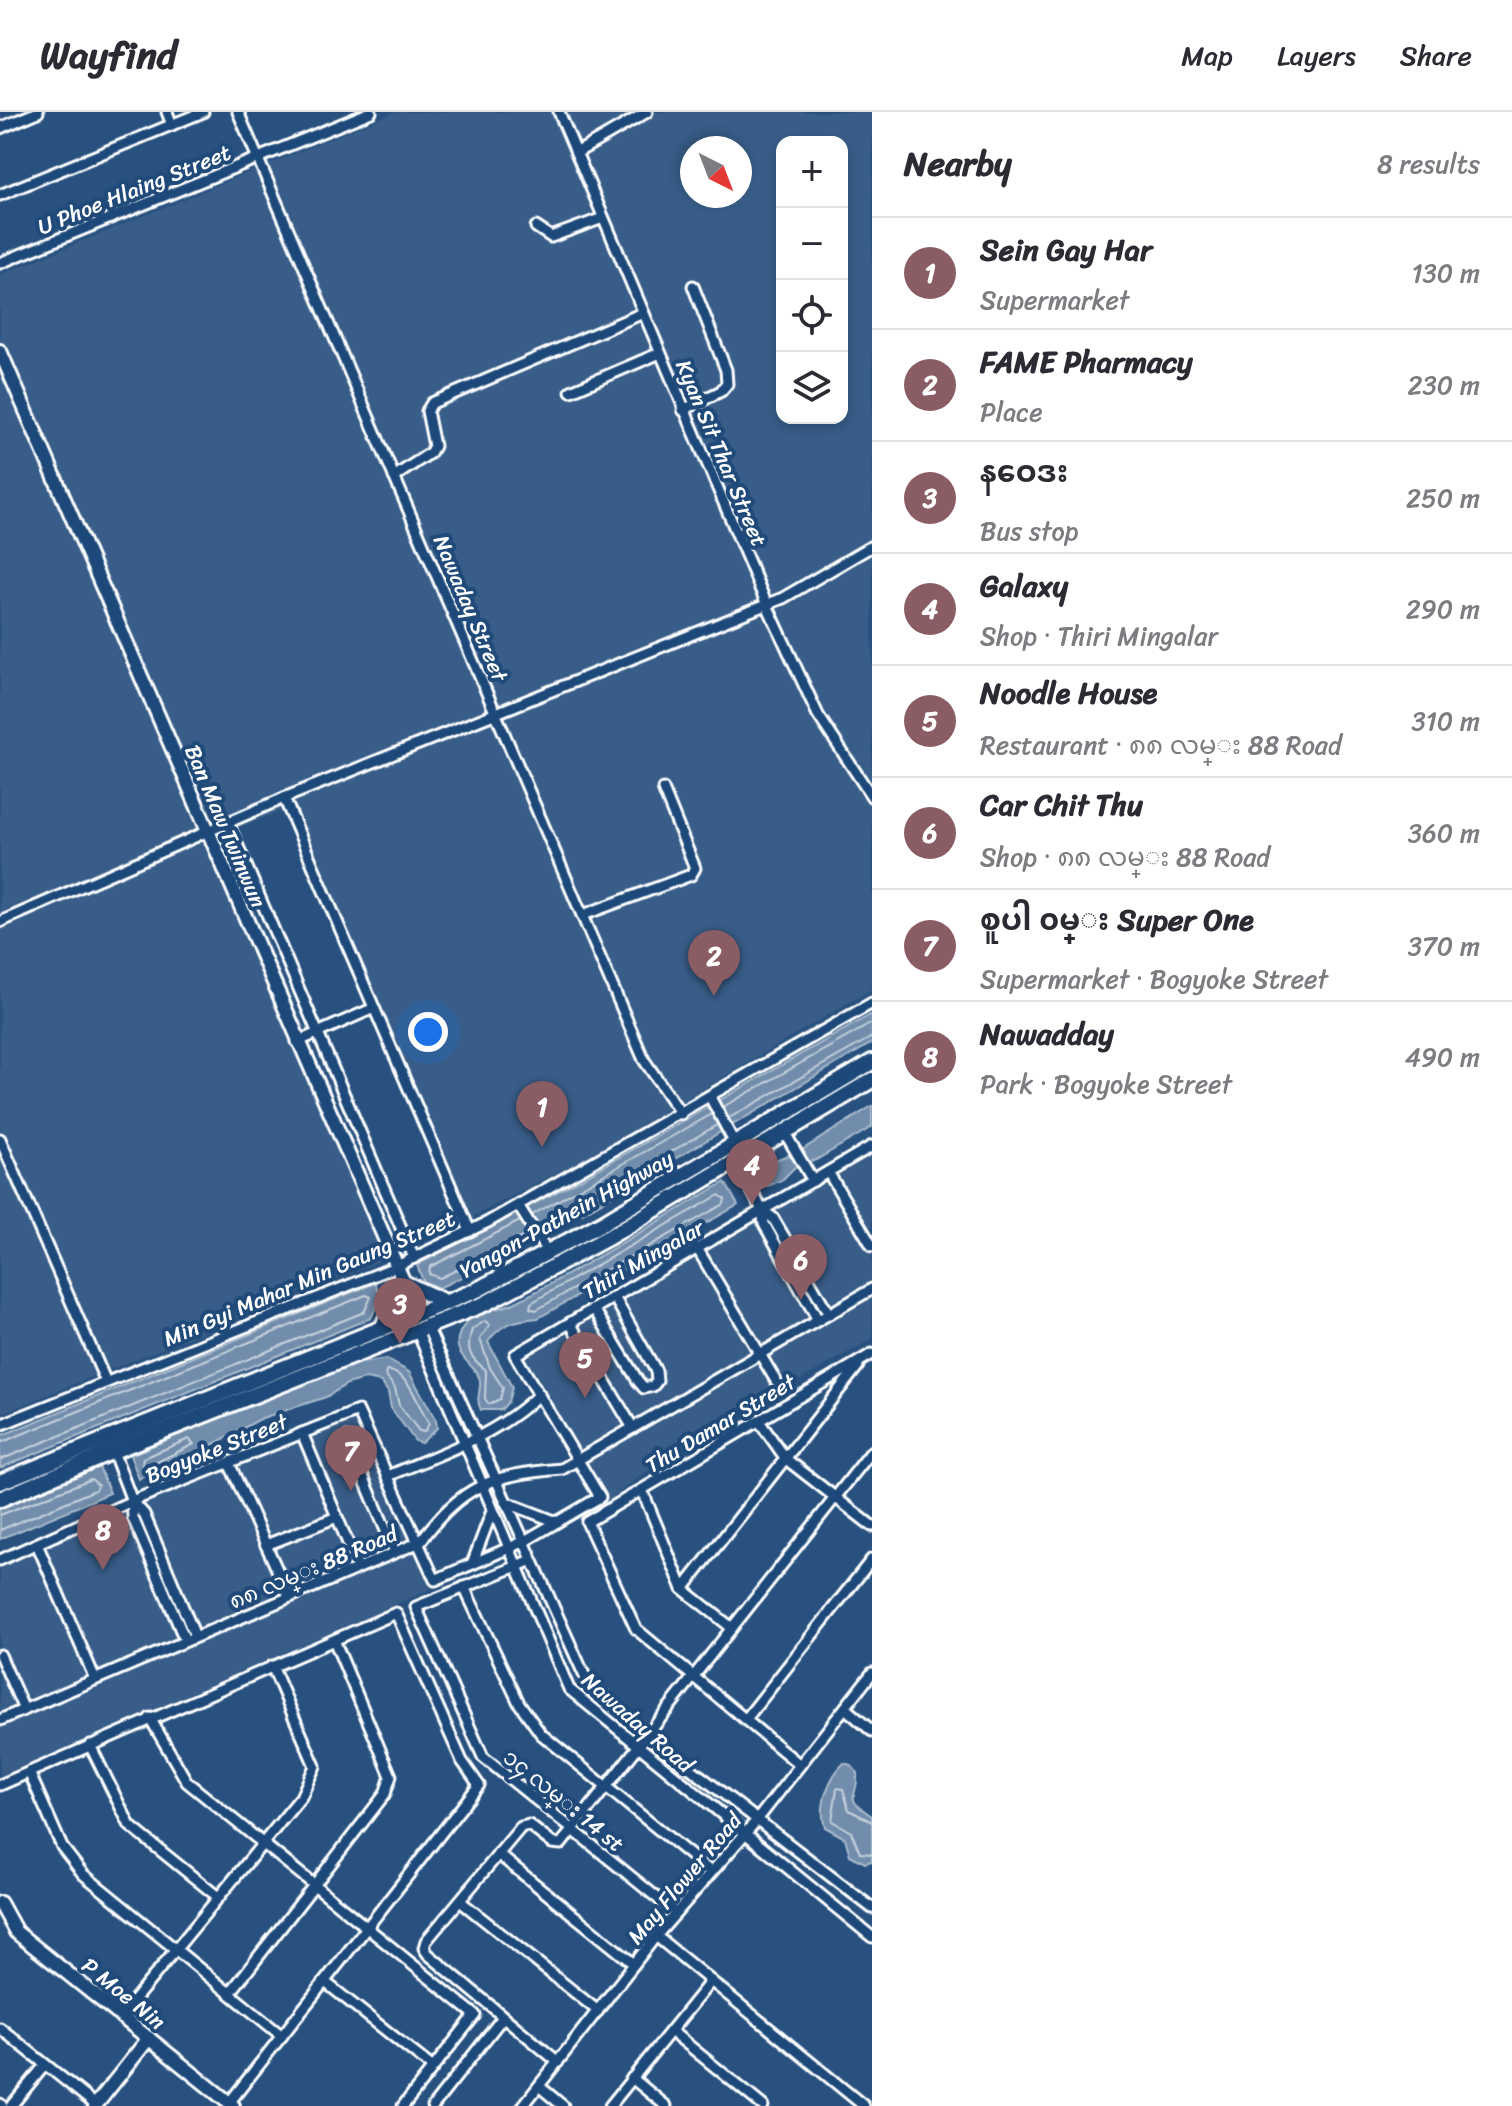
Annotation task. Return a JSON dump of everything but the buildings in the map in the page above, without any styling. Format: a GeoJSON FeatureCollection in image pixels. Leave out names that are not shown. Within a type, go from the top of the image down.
{"type":"FeatureCollection","features":[{"type":"Feature","properties":{"kind":"main road","name":"Yangon-Pathein Highway"},"geometry":{"type":"LineString","coordinates":[[0,1482],[107,1436],[447,1303],[548,1253],[872,1062]]}},
{"type":"Feature","properties":{"kind":"main road","name":"Yangon-Pathein Highway"},"geometry":{"type":"LineString","coordinates":[[0,1499],[113,1451],[415,1333],[528,1282],[872,1080]]}},
{"type":"Feature","properties":{"kind":"main road"},"geometry":{"type":"LineString","coordinates":[[382,1329],[402,1282],[447,1303]]}},
{"type":"Feature","properties":{"kind":"street"},"geometry":{"type":"LineString","coordinates":[[0,128],[38,112]]}},
{"type":"Feature","properties":{"kind":"street"},"geometry":{"type":"LineString","coordinates":[[167,112],[172,125]]}},
{"type":"Feature","properties":{"kind":"street"},"geometry":{"type":"LineString","coordinates":[[0,195],[203,112]]}},
{"type":"Feature","properties":{"kind":"street","name":"Nawaday Street"},"geometry":{"type":"LineString","coordinates":[[238,112],[644,1060],[681,1114]]}},
{"type":"Feature","properties":{"kind":"street","name":"U Phoe Hlaing Street"},"geometry":{"type":"LineString","coordinates":[[0,263],[371,112]]}},
{"type":"Feature","properties":{"kind":"street","name":"Kyan Sit Thar Street"},"geometry":{"type":"LineString","coordinates":[[559,112],[767,605],[818,715],[872,797]]}},
{"type":"Feature","properties":{"kind":"street"},"geometry":{"type":"LineString","coordinates":[[576,153],[647,112]]}},
{"type":"Feature","properties":{"kind":"street"},"geometry":{"type":"LineString","coordinates":[[536,227],[551,237],[603,218]]}},
{"type":"Feature","properties":{"kind":"street"},"geometry":{"type":"LineString","coordinates":[[683,410],[721,391],[727,384],[726,370],[693,286]]}},
{"type":"Feature","properties":{"kind":"street"},"geometry":{"type":"LineString","coordinates":[[394,477],[430,453],[434,446],[427,411],[432,403],[643,313]]}},
{"type":"Feature","properties":{"kind":"street","name":"Ban Maw Twinwun"},"geometry":{"type":"LineString","coordinates":[[0,351],[297,1042],[418,1315]]}},
{"type":"Feature","properties":{"kind":"street"},"geometry":{"type":"LineString","coordinates":[[571,391],[660,353]]}},
{"type":"Feature","properties":{"kind":"street"},"geometry":{"type":"LineString","coordinates":[[0,922],[284,798],[767,605],[872,546]]}},
{"type":"Feature","properties":{"kind":"street"},"geometry":{"type":"LineString","coordinates":[[583,915],[691,875],[695,868],[663,789]]}},
{"type":"Feature","properties":{"kind":"street"},"geometry":{"type":"LineString","coordinates":[[284,798],[470,1231]]}},
{"type":"Feature","properties":{"kind":"street"},"geometry":{"type":"LineString","coordinates":[[228,823],[414,1258]]}},
{"type":"Feature","properties":{"kind":"street","name":"Min Gyi Mahar Min Gaung Street"},"geometry":{"type":"LineString","coordinates":[[0,1425],[395,1267],[519,1208],[681,1114],[711,1100],[872,1003]]}},
{"type":"Feature","properties":{"kind":"street"},"geometry":{"type":"LineString","coordinates":[[297,1042],[374,1008]]}},
{"type":"Feature","properties":{"kind":"street"},"geometry":{"type":"LineString","coordinates":[[711,1100],[735,1144]]}},
{"type":"Feature","properties":{"kind":"street"},"geometry":{"type":"LineString","coordinates":[[785,1133],[813,1181]]}},
{"type":"Feature","properties":{"kind":"street"},"geometry":{"type":"LineString","coordinates":[[0,1139],[106,1382]]}},
{"type":"Feature","properties":{"kind":"street","name":"Thiri Mingalar"},"geometry":{"type":"LineString","coordinates":[[539,1394],[515,1355],[872,1146]]}},
{"type":"Feature","properties":{"kind":"street"},"geometry":{"type":"LineString","coordinates":[[737,1162],[762,1210],[764,1224],[818,1320]]}},
{"type":"Feature","properties":{"kind":"street"},"geometry":{"type":"LineString","coordinates":[[828,1172],[872,1246]]}},
{"type":"Feature","properties":{"kind":"street"},"geometry":{"type":"LineString","coordinates":[[519,1208],[548,1253]]}},
{"type":"Feature","properties":{"kind":"street"},"geometry":{"type":"LineString","coordinates":[[762,1210],[773,1218],[829,1314]]}},
{"type":"Feature","properties":{"kind":"street"},"geometry":{"type":"LineString","coordinates":[[697,1248],[776,1381]]}},
{"type":"Feature","properties":{"kind":"street"},"geometry":{"type":"LineString","coordinates":[[790,1269],[800,1263]]}},
{"type":"Feature","properties":{"kind":"street","name":"၈၈ လမ္း 88 Road"},"geometry":{"type":"LineString","coordinates":[[0,1720],[420,1542],[445,1509],[481,1485],[494,1479],[562,1469],[872,1289]]}},
{"type":"Feature","properties":{"kind":"street"},"geometry":{"type":"LineString","coordinates":[[594,1309],[638,1381],[644,1388],[653,1386],[657,1381],[656,1371],[614,1297]]}},
{"type":"Feature","properties":{"kind":"street"},"geometry":{"type":"LineString","coordinates":[[415,1333],[418,1315]]}},
{"type":"Feature","properties":{"kind":"street","name":"Nawaday Road"},"geometry":{"type":"LineString","coordinates":[[418,1315],[429,1327],[494,1479],[586,1679],[648,1736],[872,1908]]}},
{"type":"Feature","properties":{"kind":"street"},"geometry":{"type":"LineString","coordinates":[[570,1323],[633,1428]]}},
{"type":"Feature","properties":{"kind":"street","name":"Nawaday Road"},"geometry":{"type":"LineString","coordinates":[[415,1333],[569,1689],[638,1749],[872,1937]]}},
{"type":"Feature","properties":{"kind":"street"},"geometry":{"type":"LineString","coordinates":[[683,1589],[868,1357]]}},
{"type":"Feature","properties":{"kind":"street","name":"Thu Damar Street"},"geometry":{"type":"LineString","coordinates":[[694,1676],[636,1629],[587,1522],[868,1357]]}},
{"type":"Feature","properties":{"kind":"street"},"geometry":{"type":"LineString","coordinates":[[539,1394],[600,1497],[523,1542],[435,1580],[388,1476],[477,1438],[518,1415],[539,1394]]}},
{"type":"Feature","properties":{"kind":"street","name":"Bogyoke Street"},"geometry":{"type":"LineString","coordinates":[[0,1560],[132,1501],[358,1411],[388,1476]]}},
{"type":"Feature","properties":{"kind":"street"},"geometry":{"type":"LineString","coordinates":[[759,1421],[786,1459],[872,1526]]}},
{"type":"Feature","properties":{"kind":"street"},"geometry":{"type":"LineString","coordinates":[[302,1433],[358,1567]]}},
{"type":"Feature","properties":{"kind":"street"},"geometry":{"type":"LineString","coordinates":[[107,1436],[132,1501],[144,1514],[190,1638]]}},
{"type":"Feature","properties":{"kind":"street"},"geometry":{"type":"LineString","coordinates":[[347,1438],[395,1552]]}},
{"type":"Feature","properties":{"kind":"street"},"geometry":{"type":"LineString","coordinates":[[558,2062],[424,1948],[426,1941],[525,1825],[556,1845],[561,1844],[872,1451]]}},
{"type":"Feature","properties":{"kind":"street"},"geometry":{"type":"LineString","coordinates":[[229,1463],[289,1596]]}},
{"type":"Feature","properties":{"kind":"street"},"geometry":{"type":"LineString","coordinates":[[642,1490],[683,1589],[732,1628]]}},
{"type":"Feature","properties":{"kind":"street"},"geometry":{"type":"LineString","coordinates":[[505,1502],[557,1522]]}},
{"type":"Feature","properties":{"kind":"street"},"geometry":{"type":"LineString","coordinates":[[472,1564],[492,1511]]}},
{"type":"Feature","properties":{"kind":"street"},"geometry":{"type":"LineString","coordinates":[[266,1545],[337,1517]]}},
{"type":"Feature","properties":{"kind":"street"},"geometry":{"type":"LineString","coordinates":[[37,1544],[95,1679]]}},
{"type":"Feature","properties":{"kind":"street"},"geometry":{"type":"LineString","coordinates":[[746,1719],[872,1559]]}},
{"type":"Feature","properties":{"kind":"street"},"geometry":{"type":"LineString","coordinates":[[532,1560],[464,1587],[519,1703],[541,1734],[711,1872]]}},
{"type":"Feature","properties":{"kind":"street","name":"၁၄ လမ္း 14 st"},"geometry":{"type":"LineString","coordinates":[[464,1587],[416,1607],[483,1757],[676,1913]]}},
{"type":"Feature","properties":{"kind":"street"},"geometry":{"type":"LineString","coordinates":[[0,1785],[396,1613],[462,1761],[479,1785],[231,2105]]}},
{"type":"Feature","properties":{"kind":"street"},"geometry":{"type":"LineString","coordinates":[[230,1993],[385,1794],[391,1776],[334,1640]]}},
{"type":"Feature","properties":{"kind":"street"},"geometry":{"type":"LineString","coordinates":[[0,1655],[24,1710]]}},
{"type":"Feature","properties":{"kind":"street"},"geometry":{"type":"LineString","coordinates":[[121,2016],[301,1797],[315,1766],[272,1666]]}},
{"type":"Feature","properties":{"kind":"street","name":"May Flower Road"},"geometry":{"type":"LineString","coordinates":[[523,2106],[656,1936],[757,1820],[872,1673]]}},
{"type":"Feature","properties":{"kind":"street"},"geometry":{"type":"LineString","coordinates":[[694,1676],[800,1765]]}},
{"type":"Feature","properties":{"kind":"street"},"geometry":{"type":"LineString","coordinates":[[845,1708],[872,1731]]}},
{"type":"Feature","properties":{"kind":"street"},"geometry":{"type":"LineString","coordinates":[[150,1718],[187,1782],[475,2015],[403,2106]]}},
{"type":"Feature","properties":{"kind":"street"},"geometry":{"type":"LineString","coordinates":[[90,1745],[130,1826],[218,1897]]}},
{"type":"Feature","properties":{"kind":"street"},"geometry":{"type":"LineString","coordinates":[[29,1772],[62,1847],[83,1874],[282,2036]]}},
{"type":"Feature","properties":{"kind":"street"},"geometry":{"type":"LineString","coordinates":[[498,1854],[634,1964]]}},
{"type":"Feature","properties":{"kind":"street"},"geometry":{"type":"LineString","coordinates":[[460,1901],[598,2011]]}},
{"type":"Feature","properties":{"kind":"street","name":"P Moe Nin"},"geometry":{"type":"LineString","coordinates":[[0,1903],[16,1932],[231,2105]]}},
{"type":"Feature","properties":{"kind":"street"},"geometry":{"type":"LineString","coordinates":[[656,1936],[864,2106]]}},
{"type":"Feature","properties":{"kind":"street"},"geometry":{"type":"LineString","coordinates":[[610,2106],[711,1981]]}},
{"type":"Feature","properties":{"kind":"street"},"geometry":{"type":"LineString","coordinates":[[325,1982],[433,2068]]}},
{"type":"Feature","properties":{"kind":"street"},"geometry":{"type":"LineString","coordinates":[[433,2106],[503,2017]]}},
{"type":"Feature","properties":{"kind":"street"},"geometry":{"type":"LineString","coordinates":[[0,2028],[96,2106],[149,2038]]}},
{"type":"Feature","properties":{"kind":"street"},"geometry":{"type":"LineString","coordinates":[[671,2031],[763,2106]]}},
{"type":"Feature","properties":{"kind":"street"},"geometry":{"type":"LineString","coordinates":[[11,2106],[45,2065]]}},
{"type":"Feature","properties":{"kind":"street"},"geometry":{"type":"LineString","coordinates":[[632,2078],[666,2106]]}},
{"type":"Feature","properties":{"kind":"street"},"geometry":{"type":"LineString","coordinates":[[539,2086],[563,2106]]}},
{"type":"Feature","properties":{"kind":"shaded area"},"geometry":{"type":"Polygon","coordinates":[[[395,112],[872,112],[872,989],[604,1148],[472,1217],[295,806],[222,834],[400,1253],[0,1414],[0,275],[395,112]]]}},
{"type":"Feature","properties":{"kind":"shaded area"},"geometry":{"type":"Polygon","coordinates":[[[872,1137],[872,1339],[674,1452],[599,1507],[506,1355],[872,1137]]]}},
{"type":"Feature","properties":{"kind":"shaded area"},"geometry":{"type":"Polygon","coordinates":[[[362,1405],[442,1584],[0,1776],[0,1558],[362,1405]]]}},
{"type":"Feature","properties":{"kind":"water"},"geometry":{"type":"Polygon","coordinates":[[[872,1014],[872,1043],[510,1254],[439,1288],[423,1281],[417,1265],[577,1181],[872,1014]]]}},
{"type":"Feature","properties":{"kind":"water"},"geometry":{"type":"Polygon","coordinates":[[[872,1106],[872,1127],[816,1160],[797,1165],[782,1180],[768,1186],[762,1184],[756,1170],[760,1165],[800,1151],[872,1106]]]}},
{"type":"Feature","properties":{"kind":"water"},"geometry":{"type":"Polygon","coordinates":[[[725,1182],[738,1205],[538,1318],[516,1321],[498,1331],[488,1342],[512,1387],[508,1402],[501,1410],[481,1410],[478,1375],[463,1357],[458,1343],[459,1334],[471,1318],[510,1305],[543,1288],[725,1182]]]}},
{"type":"Feature","properties":{"kind":"water"},"geometry":{"type":"Polygon","coordinates":[[[375,1283],[381,1297],[371,1318],[0,1468],[0,1436],[375,1283]]]}},
{"type":"Feature","properties":{"kind":"water"},"geometry":{"type":"Polygon","coordinates":[[[386,1359],[409,1372],[436,1420],[437,1428],[421,1443],[415,1441],[391,1408],[388,1392],[381,1382],[365,1379],[347,1384],[326,1397],[262,1418],[190,1457],[139,1479],[130,1455],[349,1365],[386,1359]]]}},
{"type":"Feature","properties":{"kind":"water"},"geometry":{"type":"Polygon","coordinates":[[[99,1467],[110,1493],[0,1539],[0,1508],[99,1467]]]}},
{"type":"Feature","properties":{"kind":"water"},"geometry":{"type":"Polygon","coordinates":[[[844,1763],[851,1765],[857,1773],[854,1801],[872,1816],[872,1861],[865,1863],[850,1855],[845,1838],[825,1827],[823,1819],[826,1792],[844,1763]]]}},
{"type":"Feature","properties":{"kind":"place","name":"FAME Pharmacy"},"geometry":{"type":"Point","coordinates":[714,996]}},
{"type":"Feature","properties":{"kind":"place","name":"Sein Gay Har"},"geometry":{"type":"Point","coordinates":[542,1147]}},
{"type":"Feature","properties":{"kind":"place","name":"Galaxy"},"geometry":{"type":"Point","coordinates":[752,1205]}},
{"type":"Feature","properties":{"kind":"place","name":"Car Chit Thu"},"geometry":{"type":"Point","coordinates":[801,1300]}},
{"type":"Feature","properties":{"kind":"place","name":"နဝေဒး"},"geometry":{"type":"Point","coordinates":[400,1344]}},
{"type":"Feature","properties":{"kind":"place","name":"Noodle House"},"geometry":{"type":"Point","coordinates":[585,1398]}},
{"type":"Feature","properties":{"kind":"place","name":"စူပါ ၀မ္း Super One"},"geometry":{"type":"Point","coordinates":[351,1491]}},
{"type":"Feature","properties":{"kind":"place","name":"Nawadday"},"geometry":{"type":"Point","coordinates":[103,1570]}}]}
